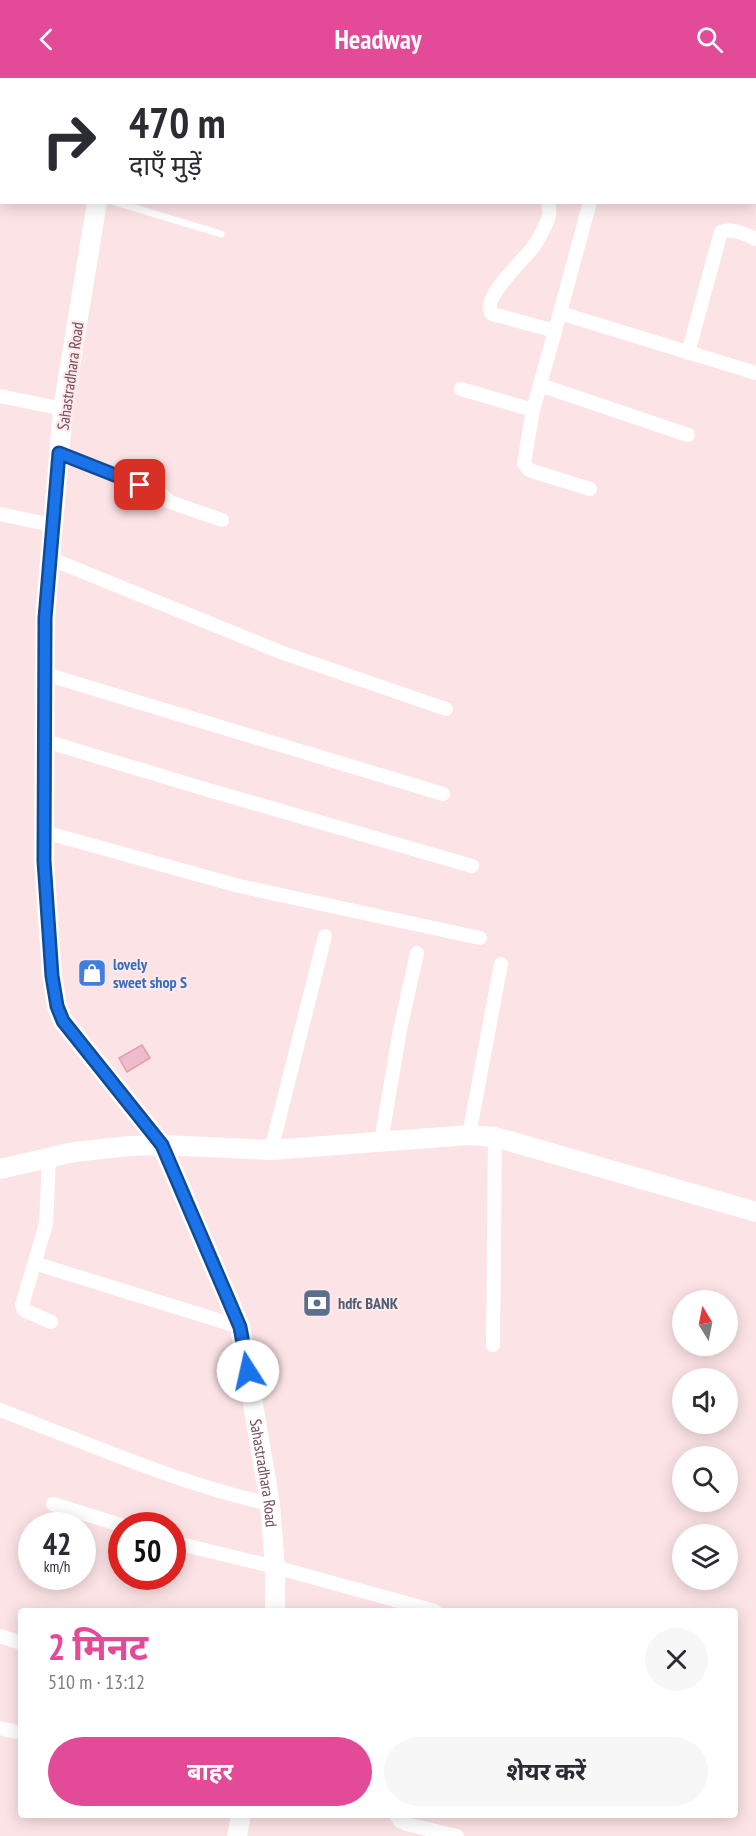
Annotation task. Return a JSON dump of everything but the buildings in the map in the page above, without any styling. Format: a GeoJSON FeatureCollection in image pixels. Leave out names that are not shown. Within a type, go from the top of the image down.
{"type":"FeatureCollection","features":[{"type":"Feature","properties":{"kind":"main road","name":"Sahastradhara Road"},"geometry":{"type":"LineString","coordinates":[[97,204],[63,409],[45,618],[44,861],[57,1006],[63,1021],[162,1145],[240,1327],[270,1504],[275,1608]]}},
{"type":"Feature","properties":{"kind":"main road"},"geometry":{"type":"LineString","coordinates":[[0,1169],[49,1159],[62,1154],[129,1146],[162,1145],[271,1150],[469,1135],[495,1137],[756,1212]]}},
{"type":"Feature","properties":{"kind":"main road"},"geometry":{"type":"LineString","coordinates":[[237,1836],[240,1818]]}},
{"type":"Feature","properties":{"kind":"street"},"geometry":{"type":"LineString","coordinates":[[548,204],[550,215],[534,245],[497,289],[489,310],[492,314],[555,331]]}},
{"type":"Feature","properties":{"kind":"street"},"geometry":{"type":"LineString","coordinates":[[589,204],[533,410],[524,463],[530,470],[590,489]]}},
{"type":"Feature","properties":{"kind":"street"},"geometry":{"type":"LineString","coordinates":[[688,353],[722,232],[733,231],[756,239]]}},
{"type":"Feature","properties":{"kind":"street"},"geometry":{"type":"LineString","coordinates":[[560,313],[756,373]]}},
{"type":"Feature","properties":{"kind":"street"},"geometry":{"type":"LineString","coordinates":[[540,386],[688,435]]}},
{"type":"Feature","properties":{"kind":"street"},"geometry":{"type":"LineString","coordinates":[[461,389],[533,410]]}},
{"type":"Feature","properties":{"kind":"street"},"geometry":{"type":"LineString","coordinates":[[0,396],[63,409]]}},
{"type":"Feature","properties":{"kind":"street"},"geometry":{"type":"LineString","coordinates":[[59,453],[160,493],[170,502],[222,520]]}},
{"type":"Feature","properties":{"kind":"street"},"geometry":{"type":"LineString","coordinates":[[0,514],[52,525]]}},
{"type":"Feature","properties":{"kind":"street"},"geometry":{"type":"LineString","coordinates":[[50,558],[283,653],[446,709]]}},
{"type":"Feature","properties":{"kind":"street"},"geometry":{"type":"LineString","coordinates":[[45,674],[442,794]]}},
{"type":"Feature","properties":{"kind":"street"},"geometry":{"type":"LineString","coordinates":[[45,741],[472,866]]}},
{"type":"Feature","properties":{"kind":"street"},"geometry":{"type":"LineString","coordinates":[[44,832],[239,886],[480,938]]}},
{"type":"Feature","properties":{"kind":"street"},"geometry":{"type":"LineString","coordinates":[[271,1150],[325,936]]}},
{"type":"Feature","properties":{"kind":"street"},"geometry":{"type":"LineString","coordinates":[[381,1142],[400,1030],[417,953]]}},
{"type":"Feature","properties":{"kind":"street"},"geometry":{"type":"LineString","coordinates":[[469,1135],[501,964]]}},
{"type":"Feature","properties":{"kind":"street"},"geometry":{"type":"LineString","coordinates":[[494,1345],[495,1137]]}},
{"type":"Feature","properties":{"kind":"street"},"geometry":{"type":"LineString","coordinates":[[49,1159],[46,1224],[22,1305],[24,1310],[51,1322]]}},
{"type":"Feature","properties":{"kind":"street"},"geometry":{"type":"LineString","coordinates":[[34,1263],[240,1327]]}},
{"type":"Feature","properties":{"kind":"street"},"geometry":{"type":"LineString","coordinates":[[0,1410],[233,1496],[270,1504]]}},
{"type":"Feature","properties":{"kind":"street"},"geometry":{"type":"LineString","coordinates":[[53,1504],[108,1521]]}},
{"type":"Feature","properties":{"kind":"street"},"geometry":{"type":"LineString","coordinates":[[186,1545],[424,1608]]}},
{"type":"Feature","properties":{"kind":"street"},"geometry":{"type":"LineString","coordinates":[[0,1636],[18,1642]]}},
{"type":"Feature","properties":{"kind":"street"},"geometry":{"type":"LineString","coordinates":[[0,1728],[18,1732]]}},
{"type":"Feature","properties":{"kind":"street"},"geometry":{"type":"LineString","coordinates":[[398,1818],[406,1824],[457,1836]]}},
{"type":"Feature","properties":{"kind":"lane"},"geometry":{"type":"LineString","coordinates":[[122,204],[221,234]]}},
{"type":"Feature","properties":{"kind":"place","name":"lovely sweet shop S"},"geometry":{"type":"Point","coordinates":[92,973]}},
{"type":"Feature","properties":{"kind":"place","name":"hdfc BANK"},"geometry":{"type":"Point","coordinates":[317,1303]}},
{"type":"Feature","properties":{"kind":"route"},"geometry":{"type":"LineString","coordinates":[[140,485],[59,453],[45,618],[44,861],[52,976],[57,1006],[63,1021],[162,1145],[240,1327],[248,1371]]}}]}
